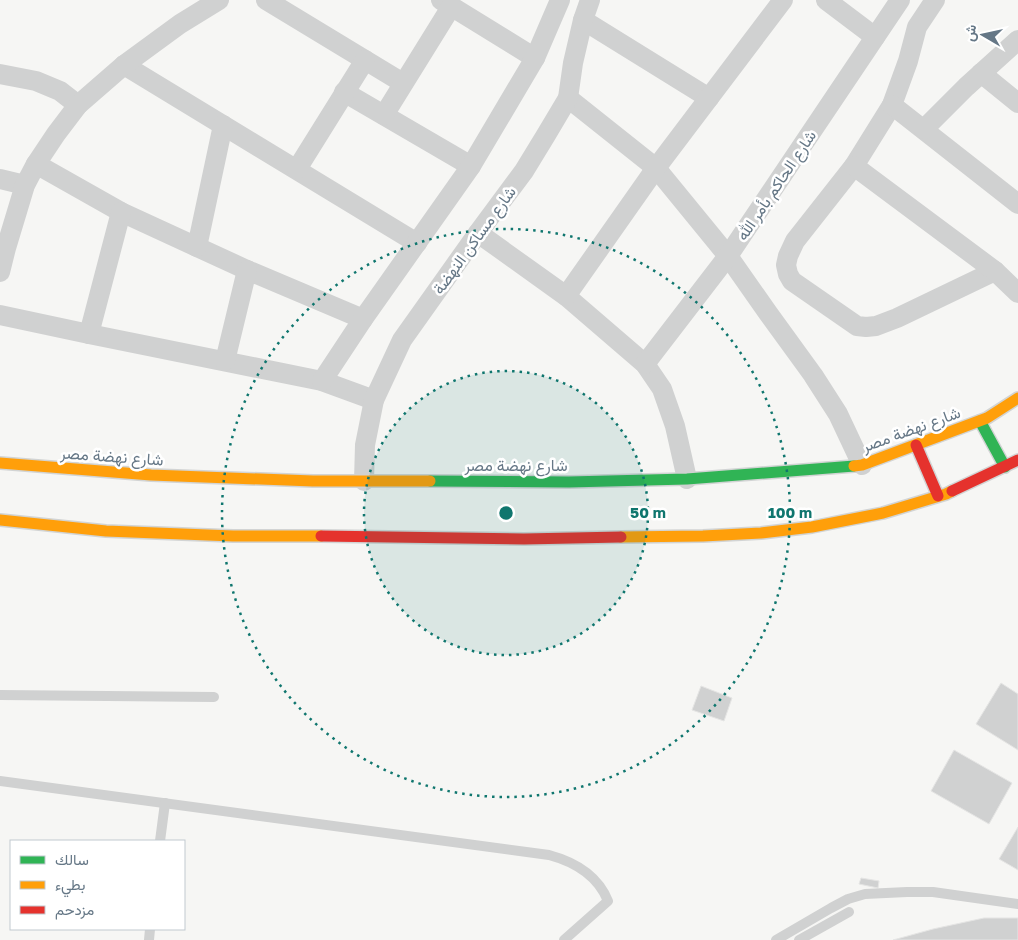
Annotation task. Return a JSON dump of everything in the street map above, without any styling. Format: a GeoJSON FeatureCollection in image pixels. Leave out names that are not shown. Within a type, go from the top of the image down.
{"type":"FeatureCollection","features":[{"type":"Feature","properties":{"kind":"street"},"geometry":{"type":"LineString","coordinates":[[0,272],[25,185],[36,164],[56,134],[78,106],[124,65],[180,24],[219,0]]}},
{"type":"Feature","properties":{"kind":"street"},"geometry":{"type":"LineString","coordinates":[[266,0],[403,83]]}},
{"type":"Feature","properties":{"kind":"street"},"geometry":{"type":"LineString","coordinates":[[322,381],[363,319],[471,166],[535,58],[560,0]]}},
{"type":"Feature","properties":{"kind":"street","name":"شارع مساكن النهضة"},"geometry":{"type":"LineString","coordinates":[[364,481],[365,445],[374,400],[402,340],[478,232],[524,171],[568,98],[583,20],[590,0]]}},
{"type":"Feature","properties":{"kind":"street"},"geometry":{"type":"LineString","coordinates":[[566,296],[656,168],[783,0]]}},
{"type":"Feature","properties":{"kind":"street"},"geometry":{"type":"LineString","coordinates":[[826,0],[875,37]]}},
{"type":"Feature","properties":{"kind":"street","name":"شارع الحاكم بأمر الله"},"geometry":{"type":"LineString","coordinates":[[645,364],[728,256],[900,0]]}},
{"type":"Feature","properties":{"kind":"street"},"geometry":{"type":"LineString","coordinates":[[935,0],[917,27],[908,61],[892,105],[854,166],[795,241],[786,265],[792,281],[857,326],[866,327],[876,326],[896,318],[994,271]]}},
{"type":"Feature","properties":{"kind":"street"},"geometry":{"type":"LineString","coordinates":[[384,115],[446,3],[535,58]]}},
{"type":"Feature","properties":{"kind":"street"},"geometry":{"type":"LineString","coordinates":[[583,20],[709,98]]}},
{"type":"Feature","properties":{"kind":"street"},"geometry":{"type":"LineString","coordinates":[[924,129],[1018,40]]}},
{"type":"Feature","properties":{"kind":"street"},"geometry":{"type":"LineString","coordinates":[[296,170],[365,60]]}},
{"type":"Feature","properties":{"kind":"street"},"geometry":{"type":"LineString","coordinates":[[124,65],[417,243]]}},
{"type":"Feature","properties":{"kind":"street"},"geometry":{"type":"LineString","coordinates":[[981,73],[1018,103]]}},
{"type":"Feature","properties":{"kind":"street"},"geometry":{"type":"LineString","coordinates":[[0,74],[36,81],[60,91],[78,106]]}},
{"type":"Feature","properties":{"kind":"street"},"geometry":{"type":"LineString","coordinates":[[344,92],[471,166]]}},
{"type":"Feature","properties":{"kind":"street"},"geometry":{"type":"LineString","coordinates":[[568,98],[656,168],[728,256],[813,375],[838,414],[862,465]]}},
{"type":"Feature","properties":{"kind":"street"},"geometry":{"type":"LineString","coordinates":[[892,105],[1018,204]]}},
{"type":"Feature","properties":{"kind":"street"},"geometry":{"type":"LineString","coordinates":[[197,247],[223,125]]}},
{"type":"Feature","properties":{"kind":"street"},"geometry":{"type":"LineString","coordinates":[[36,164],[121,212],[247,270],[363,319]]}},
{"type":"Feature","properties":{"kind":"street"},"geometry":{"type":"LineString","coordinates":[[854,166],[994,271],[1018,293]]}},
{"type":"Feature","properties":{"kind":"street"},"geometry":{"type":"LineString","coordinates":[[0,179],[25,185]]}},
{"type":"Feature","properties":{"kind":"street"},"geometry":{"type":"LineString","coordinates":[[89,334],[121,212]]}},
{"type":"Feature","properties":{"kind":"street"},"geometry":{"type":"LineString","coordinates":[[478,232],[566,296],[645,364],[662,389],[675,426],[687,480]]}},
{"type":"Feature","properties":{"kind":"street"},"geometry":{"type":"LineString","coordinates":[[225,361],[247,270]]}},
{"type":"Feature","properties":{"kind":"street"},"geometry":{"type":"LineString","coordinates":[[0,314],[322,381],[374,400]]}},
{"type":"Feature","properties":{"kind":"street","name":"شارع نهضة مصر"},"geometry":{"type":"LineString","coordinates":[[0,463],[150,475],[313,481],[569,482],[687,480],[862,465],[988,418],[1018,398]]}},
{"type":"Feature","properties":{"kind":"street"},"geometry":{"type":"LineString","coordinates":[[980,421],[1004,468]]}},
{"type":"Feature","properties":{"kind":"street"},"geometry":{"type":"LineString","coordinates":[[916,445],[938,496]]}},
{"type":"Feature","properties":{"kind":"street"},"geometry":{"type":"LineString","coordinates":[[0,520],[106,531],[233,536],[524,539],[703,536],[761,533],[812,527],[884,513],[946,494],[1018,460]]}},
{"type":"Feature","properties":{"kind":"lane"},"geometry":{"type":"LineString","coordinates":[[0,694],[214,697]]}},
{"type":"Feature","properties":{"kind":"lane"},"geometry":{"type":"LineString","coordinates":[[0,782],[550,855],[574,864],[587,873],[598,883],[608,901],[564,940]]}},
{"type":"Feature","properties":{"kind":"lane"},"geometry":{"type":"LineString","coordinates":[[160,840],[165,803]]}},
{"type":"Feature","properties":{"kind":"lane"},"geometry":{"type":"LineString","coordinates":[[776,940],[831,908],[865,894],[933,892],[1018,904]]}},
{"type":"Feature","properties":{"kind":"lane"},"geometry":{"type":"LineString","coordinates":[[799,940],[849,912]]}},
{"type":"Feature","properties":{"kind":"building"},"geometry":{"type":"Polygon","coordinates":[[[1001,683],[1018,694],[1018,750],[976,724],[1001,683]]]}},
{"type":"Feature","properties":{"kind":"building"},"geometry":{"type":"Polygon","coordinates":[[[701,686],[732,698],[724,721],[692,710],[701,686]]]}},
{"type":"Feature","properties":{"kind":"building"},"geometry":{"type":"Polygon","coordinates":[[[954,750],[1012,783],[989,824],[931,791],[954,750]]]}},
{"type":"Feature","properties":{"kind":"building"},"geometry":{"type":"Polygon","coordinates":[[[1018,827],[1018,870],[999,859],[1018,827]]]}},
{"type":"Feature","properties":{"kind":"building"},"geometry":{"type":"Polygon","coordinates":[[[861,878],[879,881],[878,888],[859,884],[861,878]]]}},
{"type":"Feature","properties":{"kind":"building"},"geometry":{"type":"Polygon","coordinates":[[[984,918],[1018,918],[1018,940],[893,940],[933,929],[984,918]]]}},
{"type":"Feature","properties":{"kind":"traffic: fast"},"geometry":{"type":"LineString","coordinates":[[980,421],[1005,467]]}},
{"type":"Feature","properties":{"kind":"traffic: fast"},"geometry":{"type":"LineString","coordinates":[[430,481],[569,482],[687,479],[854,466]]}},
{"type":"Feature","properties":{"kind":"traffic: slow"},"geometry":{"type":"LineString","coordinates":[[854,466],[862,465],[987,418],[1018,398]]}},
{"type":"Feature","properties":{"kind":"traffic: slow"},"geometry":{"type":"LineString","coordinates":[[0,463],[151,475],[313,481],[430,481]]}},
{"type":"Feature","properties":{"kind":"traffic: slow"},"geometry":{"type":"LineString","coordinates":[[621,537],[761,533],[812,527],[883,513],[952,491]]}},
{"type":"Feature","properties":{"kind":"traffic: slow"},"geometry":{"type":"LineString","coordinates":[[0,520],[106,531],[233,536],[321,536]]}},
{"type":"Feature","properties":{"kind":"traffic: jam"},"geometry":{"type":"LineString","coordinates":[[916,445],[938,496]]}},
{"type":"Feature","properties":{"kind":"traffic: jam"},"geometry":{"type":"LineString","coordinates":[[952,491],[1018,460]]}},
{"type":"Feature","properties":{"kind":"traffic: jam"},"geometry":{"type":"LineString","coordinates":[[321,536],[524,539],[621,537]]}}]}
